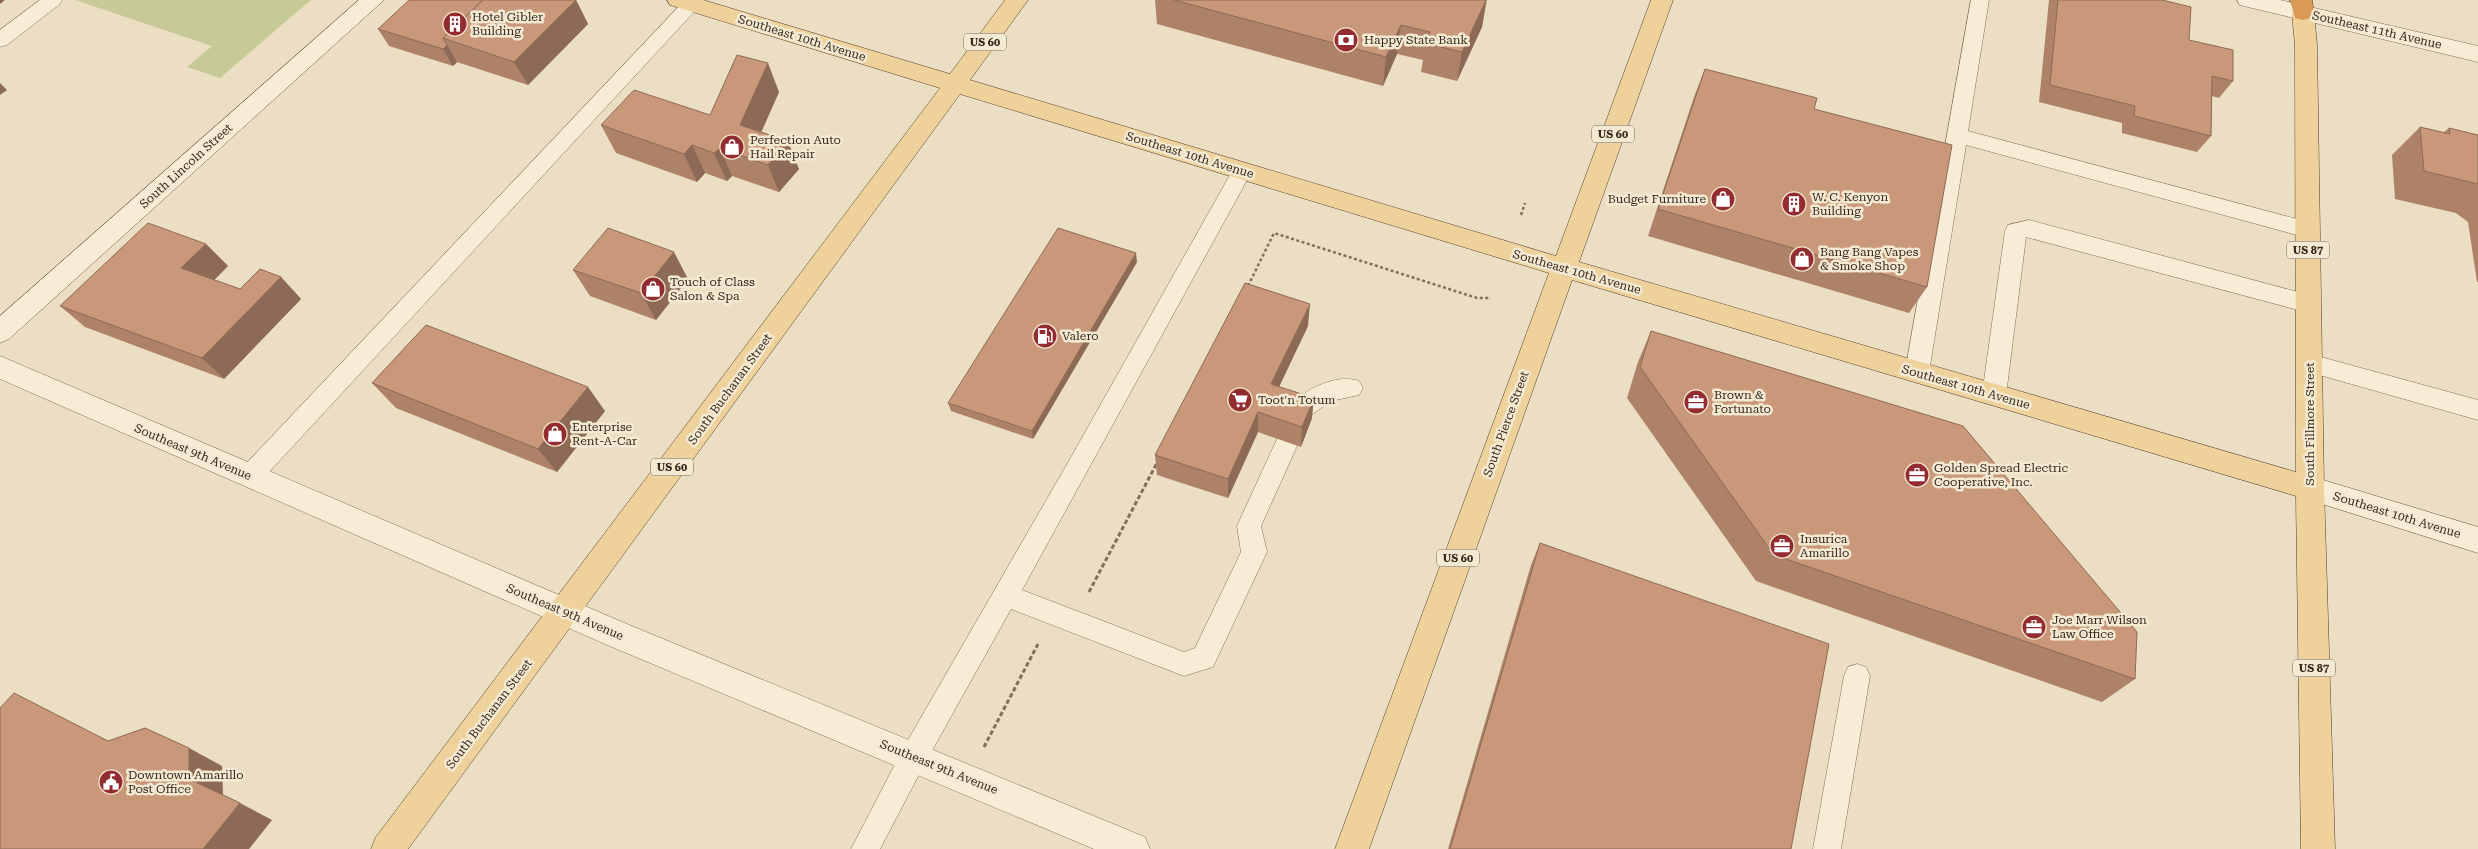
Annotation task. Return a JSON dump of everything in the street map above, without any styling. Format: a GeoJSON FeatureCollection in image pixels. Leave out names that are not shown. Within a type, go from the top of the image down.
{"type":"FeatureCollection","features":[{"type":"Feature","properties":{"kind":"main road","name":"South Buchanan Street"},"geometry":{"type":"LineString","coordinates":[[388,849],[566,612],[1016,0]]}},
{"type":"Feature","properties":{"kind":"main road","name":"South Pierce Street"},"geometry":{"type":"LineString","coordinates":[[1352,849],[1662,0]]}},
{"type":"Feature","properties":{"kind":"main road","name":"Southeast 10th Avenue"},"geometry":{"type":"LineString","coordinates":[[688,1],[1242,171],[2310,488]]}},
{"type":"Feature","properties":{"kind":"main road","name":"South Fillmore Street"},"geometry":{"type":"LineString","coordinates":[[2304,4],[2310,363],[2310,488],[2318,849]]}},
{"type":"Feature","properties":{"kind":"street","name":"South Lincoln Street"},"geometry":{"type":"LineString","coordinates":[[0,332],[372,0]]}},
{"type":"Feature","properties":{"kind":"street","name":"Southeast 11th Avenue"},"geometry":{"type":"LineString","coordinates":[[2248,0],[2304,4],[2478,54]]}},
{"type":"Feature","properties":{"kind":"street","name":"Southeast 9th Avenue"},"geometry":{"type":"LineString","coordinates":[[0,367],[566,612],[1133,849]]}},
{"type":"Feature","properties":{"kind":"street","name":"Southeast 10th Avenue"},"geometry":{"type":"LineString","coordinates":[[2310,488],[2478,540]]}},
{"type":"Feature","properties":{"kind":"lane"},"geometry":{"type":"LineString","coordinates":[[0,40],[53,0]]}},
{"type":"Feature","properties":{"kind":"lane"},"geometry":{"type":"LineString","coordinates":[[1917,372],[1980,0]]}},
{"type":"Feature","properties":{"kind":"lane"},"geometry":{"type":"LineString","coordinates":[[250,476],[688,1]]}},
{"type":"Feature","properties":{"kind":"lane"},"geometry":{"type":"LineString","coordinates":[[1958,136],[2308,230]]}},
{"type":"Feature","properties":{"kind":"lane"},"geometry":{"type":"LineString","coordinates":[[865,849],[914,756],[1242,171]]}},
{"type":"Feature","properties":{"kind":"lane"},"geometry":{"type":"LineString","coordinates":[[1994,395],[2016,231],[2029,228],[2309,304]]}},
{"type":"Feature","properties":{"kind":"lane"},"geometry":{"type":"LineString","coordinates":[[2310,363],[2478,410]]}},
{"type":"Feature","properties":{"kind":"lane"},"geometry":{"type":"LineString","coordinates":[[1005,596],[1184,664],[1204,658],[1254,552],[1249,526],[1302,409],[1325,392],[1350,388]]}},
{"type":"Feature","properties":{"kind":"lane"},"geometry":{"type":"LineString","coordinates":[[1827,849],[1856,676]]}},
{"type":"Feature","properties":{"kind":"path"},"geometry":{"type":"LineString","coordinates":[[1521,214],[1525,203]]}},
{"type":"Feature","properties":{"kind":"path"},"geometry":{"type":"LineString","coordinates":[[1245,294],[1274,233],[1477,298],[1491,298]]}},
{"type":"Feature","properties":{"kind":"path"},"geometry":{"type":"LineString","coordinates":[[967,778],[1068,588],[1087,597],[1159,458]]}},
{"type":"Feature","properties":{"kind":"green space"},"geometry":{"type":"Polygon","coordinates":[[[75,0],[311,0],[220,78],[187,67],[212,46],[75,0]]]}},
{"type":"Feature","properties":{"kind":"building"},"geometry":{"type":"Polygon","coordinates":[[[409,0],[483,0],[443,38],[447,45],[443,49],[378,29],[409,0]]]}},
{"type":"Feature","properties":{"kind":"building"},"geometry":{"type":"Polygon","coordinates":[[[483,0],[576,0],[514,62],[443,38],[483,0]]]}},
{"type":"Feature","properties":{"kind":"building"},"geometry":{"type":"Polygon","coordinates":[[[1174,0],[1486,0],[1462,52],[1425,43],[1430,32],[1401,25],[1386,57],[1174,0]]]}},
{"type":"Feature","properties":{"kind":"building"},"geometry":{"type":"Polygon","coordinates":[[[2058,0],[2162,0],[2191,7],[2189,40],[2233,50],[2233,81],[2212,76],[2211,136],[2134,116],[2135,106],[2050,85],[2058,0]]]}},
{"type":"Feature","properties":{"kind":"building"},"geometry":{"type":"Polygon","coordinates":[[[737,55],[768,63],[740,125],[788,141],[768,165],[720,148],[714,153],[692,145],[684,154],[601,125],[634,90],[710,115],[737,55]]]}},
{"type":"Feature","properties":{"kind":"building","name":"W. C. Kenyon Building"},"geometry":{"type":"Polygon","coordinates":[[[1705,69],[1817,98],[1814,109],[1952,145],[1927,287],[1658,209],[1705,69]]]}},
{"type":"Feature","properties":{"kind":"building"},"geometry":{"type":"Polygon","coordinates":[[[2420,127],[2450,134],[2449,128],[2478,135],[2478,184],[2424,171],[2420,127]]]}},
{"type":"Feature","properties":{"kind":"building"},"geometry":{"type":"Polygon","coordinates":[[[148,223],[206,244],[181,268],[240,289],[260,269],[281,277],[202,358],[60,306],[148,223]]]}},
{"type":"Feature","properties":{"kind":"building"},"geometry":{"type":"Polygon","coordinates":[[[608,228],[674,252],[641,293],[573,270],[608,228]]]}},
{"type":"Feature","properties":{"kind":"building","name":"Valero"},"geometry":{"type":"Polygon","coordinates":[[[1058,228],[1136,253],[1032,431],[948,403],[1058,228]]]}},
{"type":"Feature","properties":{"kind":"building"},"geometry":{"type":"Polygon","coordinates":[[[1245,283],[1310,304],[1271,384],[1314,398],[1302,427],[1258,412],[1228,479],[1155,455],[1245,283]]]}},
{"type":"Feature","properties":{"kind":"building"},"geometry":{"type":"Polygon","coordinates":[[[426,325],[588,387],[538,449],[372,383],[426,325]]]}},
{"type":"Feature","properties":{"kind":"building"},"geometry":{"type":"Polygon","coordinates":[[[1651,331],[1963,426],[2137,632],[2135,679],[1774,555],[1640,367],[1651,331]]]}},
{"type":"Feature","properties":{"kind":"building"},"geometry":{"type":"Polygon","coordinates":[[[1540,543],[1829,644],[1791,849],[1450,849],[1540,543]]]}},
{"type":"Feature","properties":{"kind":"building","name":"Downtown Amarillo Post Office"},"geometry":{"type":"Polygon","coordinates":[[[14,693],[108,741],[145,728],[189,748],[189,779],[240,803],[203,849],[0,849],[0,708],[14,693]]]}},
{"type":"Feature","properties":{"kind":"place","name":"Hotel Gibler Building"},"geometry":{"type":"Point","coordinates":[455,24]}},
{"type":"Feature","properties":{"kind":"place","name":"Happy State Bank"},"geometry":{"type":"Point","coordinates":[1346,40]}},
{"type":"Feature","properties":{"kind":"place","name":"Perfection Auto Hail Repair"},"geometry":{"type":"Point","coordinates":[732,147]}},
{"type":"Feature","properties":{"kind":"place","name":"Budget Furniture"},"geometry":{"type":"Point","coordinates":[1723,199]}},
{"type":"Feature","properties":{"kind":"place","name":"W. C. Kenyon Building"},"geometry":{"type":"Point","coordinates":[1794,204]}},
{"type":"Feature","properties":{"kind":"place","name":"Bang Bang Vapes & Smoke Shop"},"geometry":{"type":"Point","coordinates":[1802,259]}},
{"type":"Feature","properties":{"kind":"place","name":"Touch of Class Salon & Spa"},"geometry":{"type":"Point","coordinates":[653,289]}},
{"type":"Feature","properties":{"kind":"place","name":"Valero"},"geometry":{"type":"Point","coordinates":[1045,336]}},
{"type":"Feature","properties":{"kind":"place","name":"Toot'n Totum"},"geometry":{"type":"Point","coordinates":[1240,400]}},
{"type":"Feature","properties":{"kind":"place","name":"Brown & Fortunato"},"geometry":{"type":"Point","coordinates":[1696,402]}},
{"type":"Feature","properties":{"kind":"place","name":"Enterprise Rent-A-Car"},"geometry":{"type":"Point","coordinates":[555,434]}},
{"type":"Feature","properties":{"kind":"place","name":"Golden Spread Electric Cooperative, Inc."},"geometry":{"type":"Point","coordinates":[1917,475]}},
{"type":"Feature","properties":{"kind":"place","name":"Insurica Amarillo"},"geometry":{"type":"Point","coordinates":[1782,546]}},
{"type":"Feature","properties":{"kind":"place","name":"Joe Marr Wilson Law Office"},"geometry":{"type":"Point","coordinates":[2034,627]}},
{"type":"Feature","properties":{"kind":"place","name":"Downtown Amarillo Post Office"},"geometry":{"type":"Point","coordinates":[111,782]}}]}
